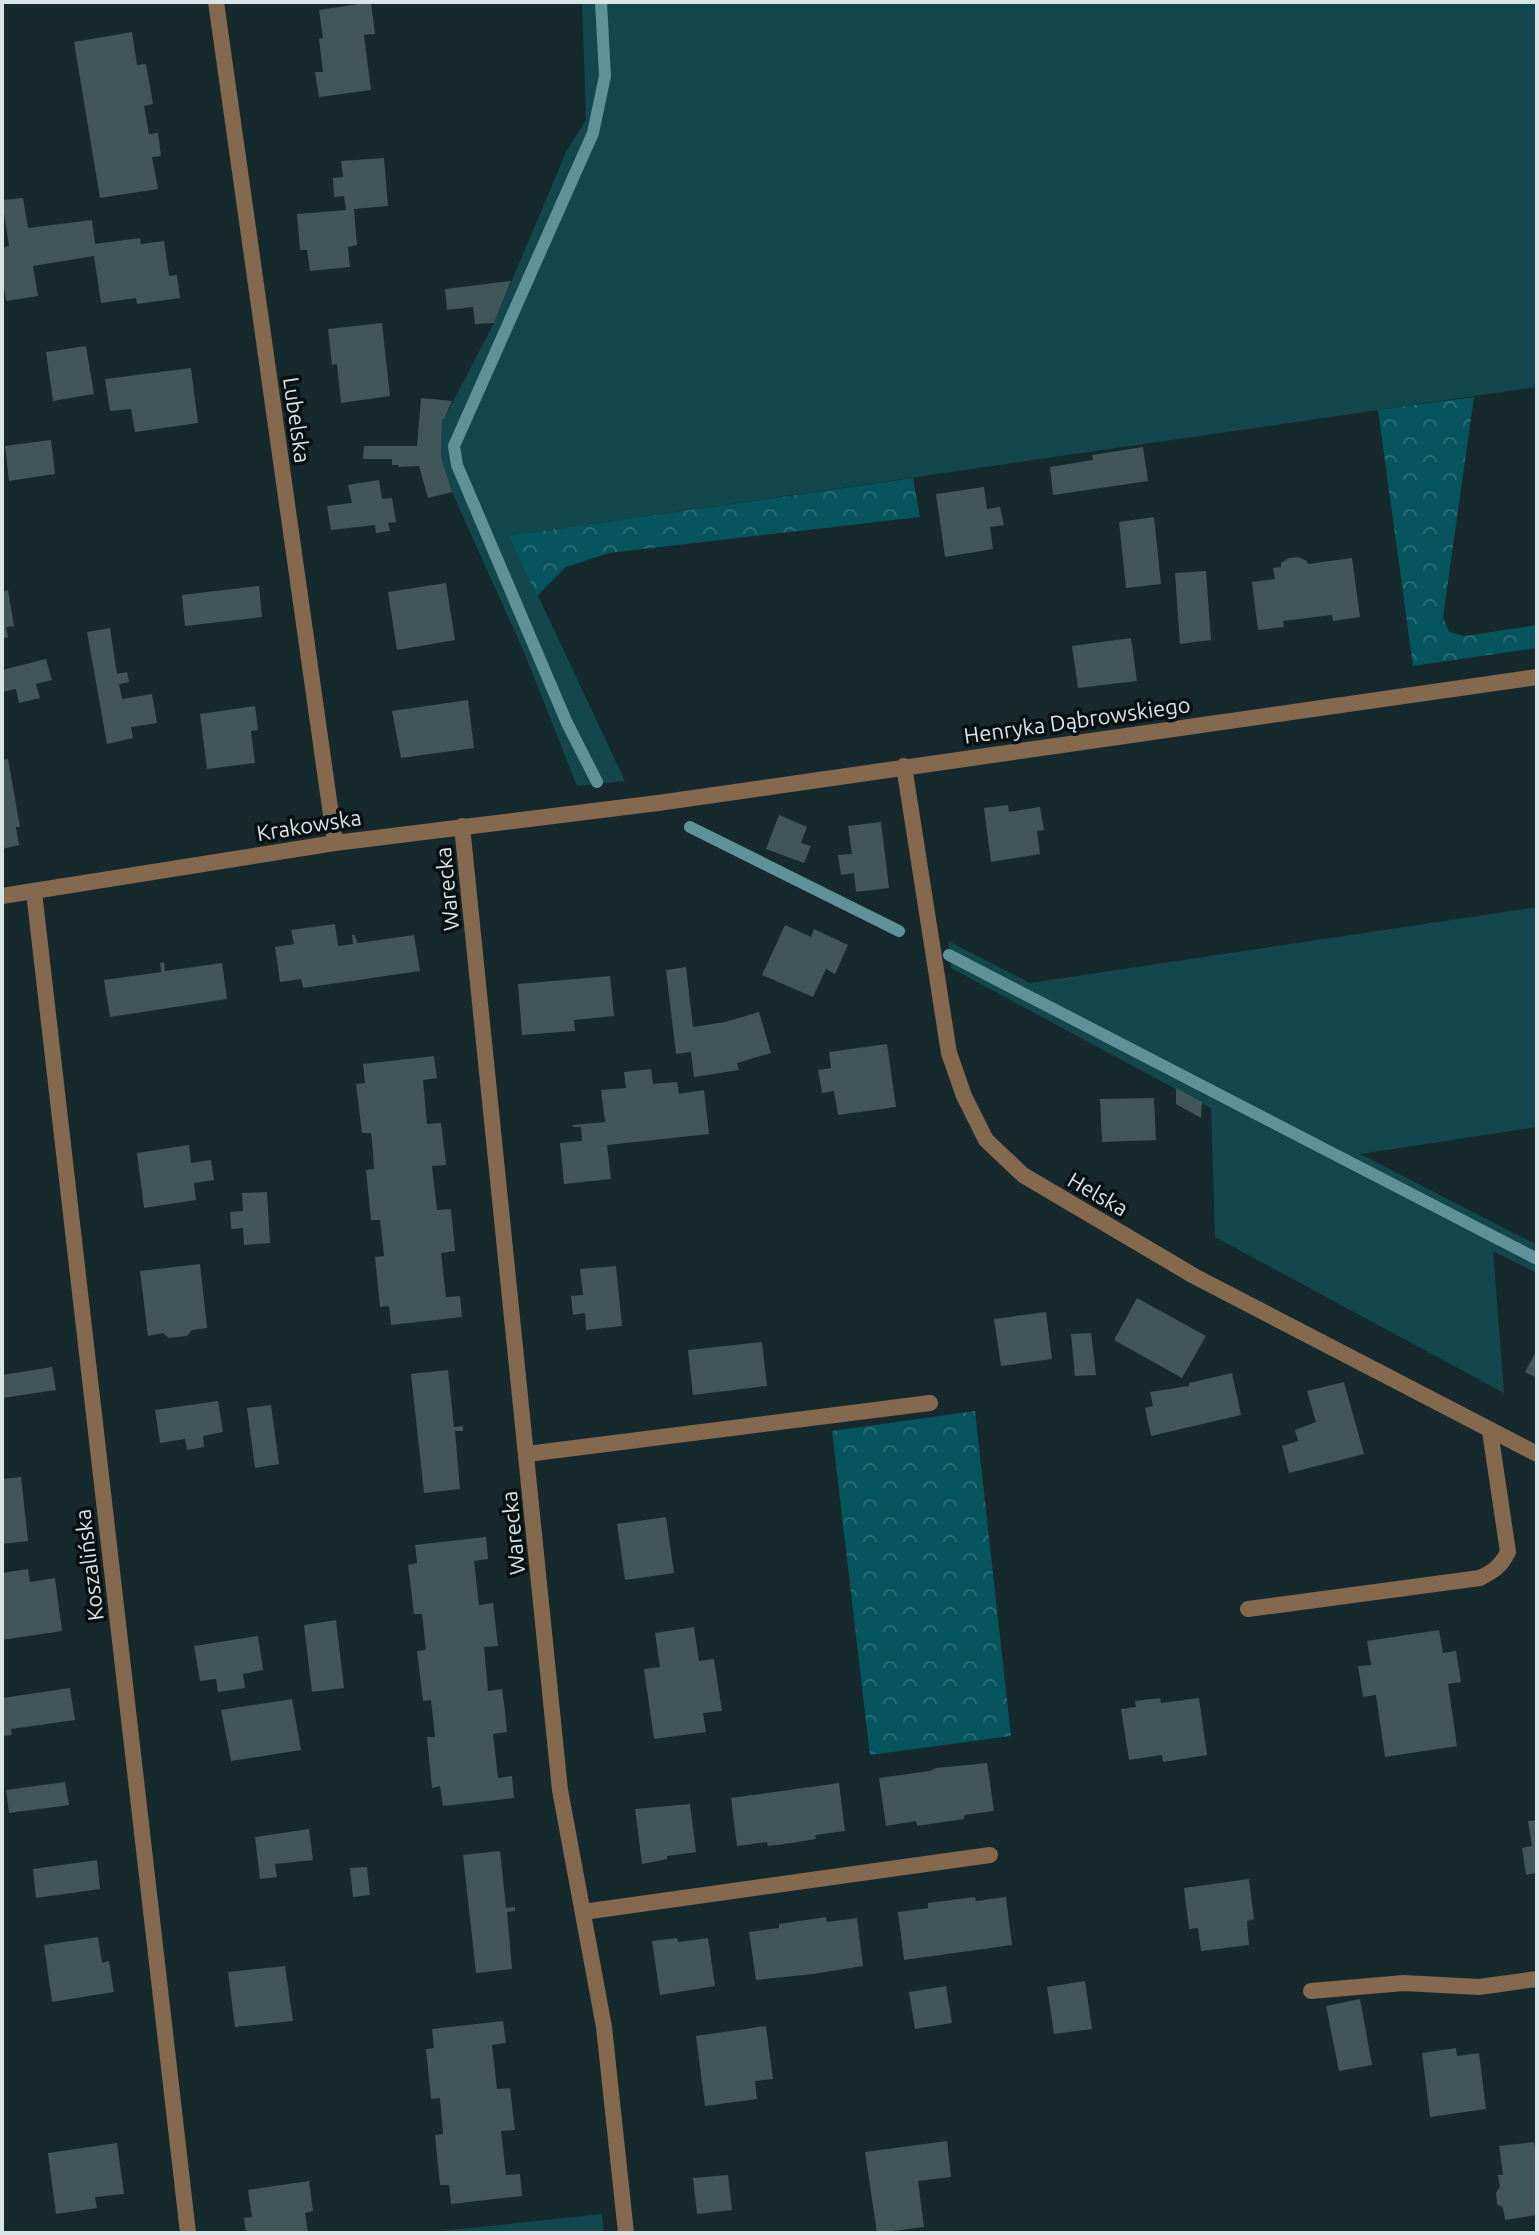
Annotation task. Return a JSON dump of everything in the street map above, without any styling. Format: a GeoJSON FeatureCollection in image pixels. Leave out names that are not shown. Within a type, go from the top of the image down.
{"type":"FeatureCollection","features":[{"type":"Feature","properties":{"kind":"street","name":"Lubelska"},"geometry":{"type":"LineString","coordinates":[[216,2],[335,843]]}},
{"type":"Feature","properties":{"kind":"street","name":"Henryka Dąbrowskiego"},"geometry":{"type":"LineString","coordinates":[[624,807],[1537,677]]}},
{"type":"Feature","properties":{"kind":"street","name":"Helska"},"geometry":{"type":"LineString","coordinates":[[904,766],[949,1053],[964,1096],[986,1140],[1023,1175],[1141,1245],[1537,1454]]}},
{"type":"Feature","properties":{"kind":"street","name":"Krakowska"},"geometry":{"type":"LineString","coordinates":[[2,896],[335,843],[624,807]]}},
{"type":"Feature","properties":{"kind":"street","name":"Warecka"},"geometry":{"type":"LineString","coordinates":[[462,826],[560,1790],[604,2027],[626,2233]]}},
{"type":"Feature","properties":{"kind":"street","name":"Koszalińska"},"geometry":{"type":"LineString","coordinates":[[34,892],[188,2233]]}},
{"type":"Feature","properties":{"kind":"street"},"geometry":{"type":"LineString","coordinates":[[527,1454],[930,1403]]}},
{"type":"Feature","properties":{"kind":"street"},"geometry":{"type":"LineString","coordinates":[[1248,1609],[1480,1578],[1494,1571],[1508,1552],[1490,1431]]}},
{"type":"Feature","properties":{"kind":"street"},"geometry":{"type":"LineString","coordinates":[[583,1912],[990,1855]]}},
{"type":"Feature","properties":{"kind":"street"},"geometry":{"type":"LineString","coordinates":[[1311,1991],[1404,1983],[1479,1987],[1537,1979]]}},
{"type":"Feature","properties":{"kind":"shaded area"},"geometry":{"type":"Polygon","coordinates":[[[582,2],[1537,2],[1537,387],[510,536],[625,781],[577,786],[524,652],[452,492],[441,457],[442,419],[494,323],[567,150],[586,120],[582,2]]]}},
{"type":"Feature","properties":{"kind":"shaded area"},"geometry":{"type":"Polygon","coordinates":[[[1537,907],[1537,1127],[1360,1154],[1537,1245],[1537,1273],[1493,1251],[1504,1393],[1215,1237],[1211,1108],[951,968],[948,941],[1030,983],[1537,907]]]}},
{"type":"Feature","properties":{"kind":"shaded area"},"geometry":{"type":"Polygon","coordinates":[[[602,2214],[604,2233],[423,2233],[602,2214]]]}},
{"type":"Feature","properties":{"kind":"green space"},"geometry":{"type":"Polygon","coordinates":[[[1474,397],[1443,617],[1449,632],[1465,636],[1537,625],[1537,648],[1413,666],[1378,410],[1474,397]]]}},
{"type":"Feature","properties":{"kind":"green space"},"geometry":{"type":"Polygon","coordinates":[[[913,478],[920,517],[609,553],[566,567],[537,596],[509,536],[913,478]]]}},
{"type":"Feature","properties":{"kind":"green space"},"geometry":{"type":"Polygon","coordinates":[[[975,1411],[1011,1736],[870,1755],[832,1431],[975,1411]]]}},
{"type":"Feature","properties":{"kind":"building"},"geometry":{"type":"Polygon","coordinates":[[[371,2],[375,34],[364,35],[371,90],[319,97],[315,72],[323,72],[319,39],[323,38],[319,10],[371,2]]]}},
{"type":"Feature","properties":{"kind":"building"},"geometry":{"type":"Polygon","coordinates":[[[132,32],[137,65],[146,64],[153,104],[144,106],[149,134],[158,133],[161,156],[152,157],[158,189],[100,198],[74,42],[132,32]]]}},
{"type":"Feature","properties":{"kind":"building"},"geometry":{"type":"Polygon","coordinates":[[[384,158],[388,206],[354,209],[357,245],[348,247],[350,267],[310,271],[307,250],[300,250],[297,214],[346,210],[344,196],[334,197],[333,178],[343,177],[341,161],[384,158]]]}},
{"type":"Feature","properties":{"kind":"building"},"geometry":{"type":"Polygon","coordinates":[[[23,198],[28,228],[92,220],[95,244],[140,238],[141,244],[164,241],[169,276],[177,275],[180,298],[137,304],[136,298],[101,303],[94,256],[33,266],[38,296],[6,301],[2,248],[9,246],[2,200],[23,198]]]}},
{"type":"Feature","properties":{"kind":"building"},"geometry":{"type":"Polygon","coordinates":[[[511,281],[494,323],[475,324],[473,307],[447,310],[445,289],[511,281]]]}},
{"type":"Feature","properties":{"kind":"building"},"geometry":{"type":"Polygon","coordinates":[[[382,323],[390,396],[341,403],[337,364],[332,365],[328,329],[382,323]]]}},
{"type":"Feature","properties":{"kind":"building"},"geometry":{"type":"Polygon","coordinates":[[[86,346],[94,394],[53,401],[46,352],[86,346]]]}},
{"type":"Feature","properties":{"kind":"building"},"geometry":{"type":"Polygon","coordinates":[[[191,368],[198,423],[135,432],[131,409],[110,411],[105,379],[191,368]]]}},
{"type":"Feature","properties":{"kind":"building"},"geometry":{"type":"Polygon","coordinates":[[[421,398],[452,401],[442,419],[441,457],[452,492],[428,498],[419,466],[398,467],[392,465],[392,459],[363,459],[364,446],[417,446],[421,398]]]}},
{"type":"Feature","properties":{"kind":"building"},"geometry":{"type":"Polygon","coordinates":[[[51,440],[55,474],[9,481],[5,446],[51,440]]]}},
{"type":"Feature","properties":{"kind":"building"},"geometry":{"type":"Polygon","coordinates":[[[1143,447],[1148,481],[1053,495],[1050,467],[1093,460],[1092,455],[1143,447]]]}},
{"type":"Feature","properties":{"kind":"building"},"geometry":{"type":"Polygon","coordinates":[[[379,480],[382,499],[392,498],[396,522],[388,523],[390,531],[376,533],[375,525],[331,530],[327,506],[352,503],[348,485],[379,480]]]}},
{"type":"Feature","properties":{"kind":"building"},"geometry":{"type":"Polygon","coordinates":[[[984,487],[987,509],[1000,507],[1004,525],[990,527],[993,549],[945,557],[936,494],[984,487]]]}},
{"type":"Feature","properties":{"kind":"building"},"geometry":{"type":"Polygon","coordinates":[[[1154,517],[1161,584],[1126,588],[1119,522],[1154,517]]]}},
{"type":"Feature","properties":{"kind":"building"},"geometry":{"type":"Polygon","coordinates":[[[1298,557],[1308,564],[1352,558],[1360,617],[1333,621],[1332,615],[1283,621],[1284,627],[1258,630],[1252,582],[1275,579],[1273,568],[1281,567],[1281,563],[1289,558],[1298,557]]]}},
{"type":"Feature","properties":{"kind":"building"},"geometry":{"type":"Polygon","coordinates":[[[1206,571],[1211,640],[1180,644],[1175,573],[1206,571]]]}},
{"type":"Feature","properties":{"kind":"building"},"geometry":{"type":"Polygon","coordinates":[[[446,583],[455,640],[397,650],[388,592],[446,583]]]}},
{"type":"Feature","properties":{"kind":"building"},"geometry":{"type":"Polygon","coordinates":[[[259,586],[262,617],[185,626],[182,595],[259,586]]]}},
{"type":"Feature","properties":{"kind":"building"},"geometry":{"type":"Polygon","coordinates":[[[8,590],[14,626],[6,627],[8,637],[2,639],[2,592],[8,590]]]}},
{"type":"Feature","properties":{"kind":"building"},"geometry":{"type":"Polygon","coordinates":[[[110,628],[117,674],[127,672],[129,682],[119,684],[122,699],[152,694],[157,723],[131,727],[133,738],[107,744],[87,632],[110,628]]]}},
{"type":"Feature","properties":{"kind":"building"},"geometry":{"type":"Polygon","coordinates":[[[1131,638],[1137,681],[1078,688],[1072,646],[1131,638]]]}},
{"type":"Feature","properties":{"kind":"building"},"geometry":{"type":"Polygon","coordinates":[[[46,659],[52,680],[36,684],[40,698],[19,703],[16,689],[2,692],[2,670],[46,659]]]}},
{"type":"Feature","properties":{"kind":"building"},"geometry":{"type":"Polygon","coordinates":[[[468,700],[474,748],[401,758],[392,711],[468,700]]]}},
{"type":"Feature","properties":{"kind":"building"},"geometry":{"type":"Polygon","coordinates":[[[255,706],[258,730],[251,731],[255,763],[207,769],[200,714],[255,706]]]}},
{"type":"Feature","properties":{"kind":"building"},"geometry":{"type":"Polygon","coordinates":[[[8,759],[20,827],[16,827],[19,845],[2,849],[2,760],[8,759]]]}},
{"type":"Feature","properties":{"kind":"building"},"geometry":{"type":"Polygon","coordinates":[[[1008,805],[1009,812],[1040,807],[1044,830],[1037,831],[1040,854],[991,862],[984,808],[1008,805]]]}},
{"type":"Feature","properties":{"kind":"building"},"geometry":{"type":"Polygon","coordinates":[[[779,815],[807,827],[801,843],[811,846],[804,863],[766,849],[779,815]]]}},
{"type":"Feature","properties":{"kind":"building"},"geometry":{"type":"Polygon","coordinates":[[[881,822],[889,888],[856,892],[854,873],[841,875],[838,855],[852,854],[848,826],[881,822]]]}},
{"type":"Feature","properties":{"kind":"building"},"geometry":{"type":"Polygon","coordinates":[[[335,924],[338,946],[353,944],[352,935],[358,943],[414,935],[420,971],[303,988],[301,979],[280,982],[275,947],[294,944],[291,930],[335,924]]]}},
{"type":"Feature","properties":{"kind":"building"},"geometry":{"type":"Polygon","coordinates":[[[785,925],[811,937],[814,929],[848,945],[835,974],[826,969],[813,997],[762,975],[785,925]]]}},
{"type":"Feature","properties":{"kind":"building"},"geometry":{"type":"Polygon","coordinates":[[[164,962],[165,971],[222,963],[227,999],[110,1017],[104,980],[161,972],[160,963],[164,962]]]}},
{"type":"Feature","properties":{"kind":"building"},"geometry":{"type":"Polygon","coordinates":[[[686,967],[693,1027],[759,1012],[771,1053],[737,1063],[739,1070],[694,1077],[691,1052],[676,1054],[666,970],[686,967]]]}},
{"type":"Feature","properties":{"kind":"building"},"geometry":{"type":"Polygon","coordinates":[[[610,976],[614,1016],[574,1020],[575,1031],[522,1035],[518,984],[610,976]]]}},
{"type":"Feature","properties":{"kind":"building"},"geometry":{"type":"Polygon","coordinates":[[[887,1044],[896,1107],[838,1115],[834,1091],[822,1093],[818,1070],[831,1068],[829,1052],[887,1044]]]}},
{"type":"Feature","properties":{"kind":"building"},"geometry":{"type":"Polygon","coordinates":[[[434,1056],[437,1078],[423,1080],[427,1124],[441,1123],[446,1165],[432,1166],[437,1210],[451,1209],[455,1251],[441,1253],[446,1297],[460,1296],[462,1317],[391,1325],[389,1306],[380,1307],[375,1257],[384,1256],[380,1220],[371,1220],[366,1170],[374,1169],[373,1151],[371,1133],[362,1133],[356,1084],[365,1083],[363,1064],[434,1056]]]}},
{"type":"Feature","properties":{"kind":"building"},"geometry":{"type":"Polygon","coordinates":[[[651,1069],[653,1084],[677,1082],[679,1094],[704,1090],[709,1134],[607,1145],[611,1179],[564,1184],[560,1143],[582,1141],[581,1127],[573,1125],[605,1122],[601,1090],[626,1088],[624,1072],[651,1069]]]}},
{"type":"Feature","properties":{"kind":"building"},"geometry":{"type":"Polygon","coordinates":[[[1176,1088],[1202,1102],[1201,1118],[1176,1104],[1176,1088]]]}},
{"type":"Feature","properties":{"kind":"building"},"geometry":{"type":"Polygon","coordinates":[[[1154,1098],[1156,1140],[1102,1142],[1100,1099],[1154,1098]]]}},
{"type":"Feature","properties":{"kind":"building"},"geometry":{"type":"Polygon","coordinates":[[[189,1145],[191,1163],[211,1160],[214,1180],[194,1183],[196,1200],[144,1208],[137,1153],[189,1145]]]}},
{"type":"Feature","properties":{"kind":"building"},"geometry":{"type":"Polygon","coordinates":[[[267,1192],[270,1243],[244,1245],[243,1228],[231,1229],[230,1212],[243,1211],[242,1193],[267,1192]]]}},
{"type":"Feature","properties":{"kind":"building"},"geometry":{"type":"Polygon","coordinates":[[[200,1264],[207,1328],[192,1330],[187,1336],[169,1338],[163,1333],[148,1336],[140,1271],[200,1264]]]}},
{"type":"Feature","properties":{"kind":"building"},"geometry":{"type":"Polygon","coordinates":[[[616,1266],[622,1326],[586,1330],[585,1313],[573,1315],[571,1296],[583,1295],[580,1269],[616,1266]]]}},
{"type":"Feature","properties":{"kind":"building"},"geometry":{"type":"Polygon","coordinates":[[[1137,1298],[1206,1336],[1182,1378],[1114,1340],[1137,1298]]]}},
{"type":"Feature","properties":{"kind":"building"},"geometry":{"type":"Polygon","coordinates":[[[1046,1312],[1052,1359],[1001,1366],[994,1319],[1046,1312]]]}},
{"type":"Feature","properties":{"kind":"building"},"geometry":{"type":"Polygon","coordinates":[[[1091,1333],[1096,1375],[1075,1376],[1071,1334],[1091,1333]]]}},
{"type":"Feature","properties":{"kind":"building"},"geometry":{"type":"Polygon","coordinates":[[[762,1342],[767,1386],[693,1395],[688,1350],[762,1342]]]}},
{"type":"Feature","properties":{"kind":"building"},"geometry":{"type":"Polygon","coordinates":[[[1537,1350],[1537,1378],[1525,1372],[1537,1350]]]}},
{"type":"Feature","properties":{"kind":"building"},"geometry":{"type":"Polygon","coordinates":[[[52,1367],[56,1390],[2,1398],[2,1375],[52,1367]]]}},
{"type":"Feature","properties":{"kind":"building"},"geometry":{"type":"Polygon","coordinates":[[[448,1370],[454,1427],[463,1426],[463,1431],[455,1431],[460,1489],[424,1493],[411,1374],[448,1370]]]}},
{"type":"Feature","properties":{"kind":"building"},"geometry":{"type":"Polygon","coordinates":[[[1232,1373],[1241,1415],[1151,1436],[1145,1408],[1153,1406],[1150,1392],[1189,1386],[1189,1383],[1232,1373]]]}},
{"type":"Feature","properties":{"kind":"building"},"geometry":{"type":"Polygon","coordinates":[[[1344,1382],[1364,1454],[1289,1473],[1282,1446],[1298,1441],[1295,1430],[1316,1422],[1307,1391],[1344,1382]]]}},
{"type":"Feature","properties":{"kind":"building"},"geometry":{"type":"Polygon","coordinates":[[[218,1401],[223,1432],[203,1436],[204,1447],[187,1450],[185,1439],[160,1443],[155,1410],[218,1401]]]}},
{"type":"Feature","properties":{"kind":"building"},"geometry":{"type":"Polygon","coordinates":[[[271,1405],[279,1464],[255,1468],[247,1408],[271,1405]]]}},
{"type":"Feature","properties":{"kind":"building"},"geometry":{"type":"Polygon","coordinates":[[[21,1477],[28,1541],[2,1544],[2,1479],[21,1477]]]}},
{"type":"Feature","properties":{"kind":"building"},"geometry":{"type":"Polygon","coordinates":[[[666,1517],[674,1573],[625,1580],[617,1524],[666,1517]]]}},
{"type":"Feature","properties":{"kind":"building"},"geometry":{"type":"Polygon","coordinates":[[[486,1537],[488,1559],[474,1561],[479,1605],[493,1603],[498,1646],[484,1647],[488,1691],[502,1689],[505,1711],[507,1732],[493,1734],[498,1778],[512,1776],[514,1798],[443,1806],[440,1786],[432,1788],[427,1737],[435,1737],[433,1718],[431,1700],[423,1701],[417,1651],[426,1650],[422,1614],[414,1614],[408,1565],[417,1563],[415,1545],[486,1537]]]}},
{"type":"Feature","properties":{"kind":"building"},"geometry":{"type":"Polygon","coordinates":[[[28,1569],[30,1582],[55,1578],[62,1631],[2,1640],[2,1573],[28,1569]]]}},
{"type":"Feature","properties":{"kind":"building"},"geometry":{"type":"Polygon","coordinates":[[[336,1620],[344,1688],[312,1692],[304,1625],[336,1620]]]}},
{"type":"Feature","properties":{"kind":"building"},"geometry":{"type":"Polygon","coordinates":[[[694,1627],[699,1661],[714,1659],[722,1711],[703,1713],[706,1732],[654,1739],[644,1669],[660,1667],[655,1633],[694,1627]]]}},
{"type":"Feature","properties":{"kind":"building"},"geometry":{"type":"Polygon","coordinates":[[[1439,1630],[1443,1653],[1456,1651],[1461,1682],[1448,1684],[1457,1746],[1385,1757],[1376,1695],[1363,1697],[1358,1666],[1371,1665],[1367,1641],[1439,1630]]]}},
{"type":"Feature","properties":{"kind":"building"},"geometry":{"type":"Polygon","coordinates":[[[258,1636],[263,1670],[243,1674],[245,1688],[218,1692],[216,1679],[200,1681],[194,1646],[258,1636]]]}},
{"type":"Feature","properties":{"kind":"building"},"geometry":{"type":"Polygon","coordinates":[[[70,1688],[75,1720],[11,1729],[12,1735],[2,1736],[2,1698],[70,1688]]]}},
{"type":"Feature","properties":{"kind":"building"},"geometry":{"type":"Polygon","coordinates":[[[1160,1698],[1161,1703],[1199,1698],[1207,1755],[1163,1762],[1162,1755],[1129,1760],[1121,1709],[1136,1707],[1135,1701],[1160,1698]]]}},
{"type":"Feature","properties":{"kind":"building"},"geometry":{"type":"Polygon","coordinates":[[[292,1699],[301,1750],[231,1761],[221,1710],[292,1699]]]}},
{"type":"Feature","properties":{"kind":"building"},"geometry":{"type":"Polygon","coordinates":[[[987,1763],[994,1811],[917,1826],[916,1821],[886,1826],[879,1778],[987,1763]]]}},
{"type":"Feature","properties":{"kind":"building"},"geometry":{"type":"Polygon","coordinates":[[[65,1782],[69,1805],[9,1813],[6,1790],[65,1782]]]}},
{"type":"Feature","properties":{"kind":"building"},"geometry":{"type":"Polygon","coordinates":[[[839,1783],[845,1831],[815,1835],[816,1839],[792,1843],[737,1846],[731,1798],[839,1783]]]}},
{"type":"Feature","properties":{"kind":"building"},"geometry":{"type":"Polygon","coordinates":[[[690,1804],[696,1852],[642,1864],[635,1809],[690,1804]]]}},
{"type":"Feature","properties":{"kind":"building"},"geometry":{"type":"Polygon","coordinates":[[[1537,1820],[1537,1873],[1526,1875],[1522,1848],[1532,1846],[1528,1821],[1537,1820]]]}},
{"type":"Feature","properties":{"kind":"building"},"geometry":{"type":"Polygon","coordinates":[[[309,1829],[313,1860],[275,1864],[277,1877],[260,1879],[255,1837],[309,1829]]]}},
{"type":"Feature","properties":{"kind":"building"},"geometry":{"type":"Polygon","coordinates":[[[500,1851],[506,1908],[515,1907],[515,1911],[507,1912],[512,1969],[476,1973],[463,1855],[500,1851]]]}},
{"type":"Feature","properties":{"kind":"building"},"geometry":{"type":"Polygon","coordinates":[[[97,1860],[100,1889],[36,1898],[33,1869],[97,1860]]]}},
{"type":"Feature","properties":{"kind":"building"},"geometry":{"type":"Polygon","coordinates":[[[367,1867],[370,1895],[353,1897],[350,1868],[367,1867]]]}},
{"type":"Feature","properties":{"kind":"building"},"geometry":{"type":"Polygon","coordinates":[[[1249,1879],[1254,1919],[1247,1921],[1249,1945],[1201,1951],[1198,1928],[1189,1929],[1184,1888],[1249,1879]]]}},
{"type":"Feature","properties":{"kind":"building"},"geometry":{"type":"Polygon","coordinates":[[[975,1897],[976,1901],[1006,1897],[1012,1945],[904,1960],[898,1912],[928,1908],[928,1903],[975,1897]]]}},
{"type":"Feature","properties":{"kind":"building"},"geometry":{"type":"Polygon","coordinates":[[[826,1917],[827,1922],[857,1918],[863,1966],[756,1980],[749,1932],[826,1917]]]}},
{"type":"Feature","properties":{"kind":"building"},"geometry":{"type":"Polygon","coordinates":[[[98,1937],[102,1963],[109,1961],[114,1992],[52,2002],[44,1945],[98,1937]]]}},
{"type":"Feature","properties":{"kind":"building"},"geometry":{"type":"Polygon","coordinates":[[[677,1938],[678,1942],[708,1938],[715,1986],[660,1995],[652,1941],[677,1938]]]}},
{"type":"Feature","properties":{"kind":"building"},"geometry":{"type":"Polygon","coordinates":[[[285,1966],[293,2021],[235,2027],[228,1972],[285,1966]]]}},
{"type":"Feature","properties":{"kind":"building"},"geometry":{"type":"Polygon","coordinates":[[[1085,1981],[1092,2029],[1054,2034],[1047,1987],[1085,1981]]]}},
{"type":"Feature","properties":{"kind":"building"},"geometry":{"type":"Polygon","coordinates":[[[946,1986],[952,2023],[915,2029],[909,1992],[946,1986]]]}},
{"type":"Feature","properties":{"kind":"building"},"geometry":{"type":"Polygon","coordinates":[[[1360,1999],[1372,2065],[1339,2071],[1326,2006],[1360,1999]]]}},
{"type":"Feature","properties":{"kind":"building"},"geometry":{"type":"Polygon","coordinates":[[[503,2021],[506,2043],[492,2045],[497,2089],[510,2088],[515,2130],[501,2131],[506,2175],[520,2174],[522,2196],[451,2204],[449,2185],[440,2185],[435,2135],[443,2134],[440,2098],[431,2099],[426,2049],[434,2048],[432,2029],[503,2021]]]}},
{"type":"Feature","properties":{"kind":"building"},"geometry":{"type":"Polygon","coordinates":[[[766,2026],[773,2079],[755,2081],[757,2099],[705,2106],[696,2036],[766,2026]]]}},
{"type":"Feature","properties":{"kind":"building"},"geometry":{"type":"Polygon","coordinates":[[[1456,2048],[1457,2056],[1479,2053],[1486,2109],[1430,2117],[1422,2053],[1456,2048]]]}},
{"type":"Feature","properties":{"kind":"building"},"geometry":{"type":"Polygon","coordinates":[[[947,2141],[951,2177],[918,2181],[924,2227],[877,2233],[865,2152],[947,2141]]]}},
{"type":"Feature","properties":{"kind":"building"},"geometry":{"type":"Polygon","coordinates":[[[1534,2142],[1537,2215],[1505,2220],[1503,2208],[1497,2204],[1496,2193],[1500,2187],[1498,2175],[1503,2175],[1499,2146],[1534,2142]]]}},
{"type":"Feature","properties":{"kind":"building"},"geometry":{"type":"Polygon","coordinates":[[[117,2143],[124,2194],[95,2197],[97,2208],[56,2214],[48,2153],[117,2143]]]}},
{"type":"Feature","properties":{"kind":"building"},"geometry":{"type":"Polygon","coordinates":[[[728,2175],[732,2210],[697,2214],[693,2178],[728,2175]]]}},
{"type":"Feature","properties":{"kind":"building"},"geometry":{"type":"Polygon","coordinates":[[[309,2181],[313,2211],[305,2213],[308,2233],[246,2233],[244,2218],[252,2217],[248,2190],[309,2181]]]}},
{"type":"Feature","properties":{"kind":"waterway"},"geometry":{"type":"LineString","coordinates":[[597,782],[567,723],[457,465],[454,446],[593,133],[605,76],[601,2]]}},
{"type":"Feature","properties":{"kind":"waterway"},"geometry":{"type":"LineString","coordinates":[[690,827],[899,931]]}},
{"type":"Feature","properties":{"kind":"waterway"},"geometry":{"type":"LineString","coordinates":[[949,955],[1537,1259]]}}]}
